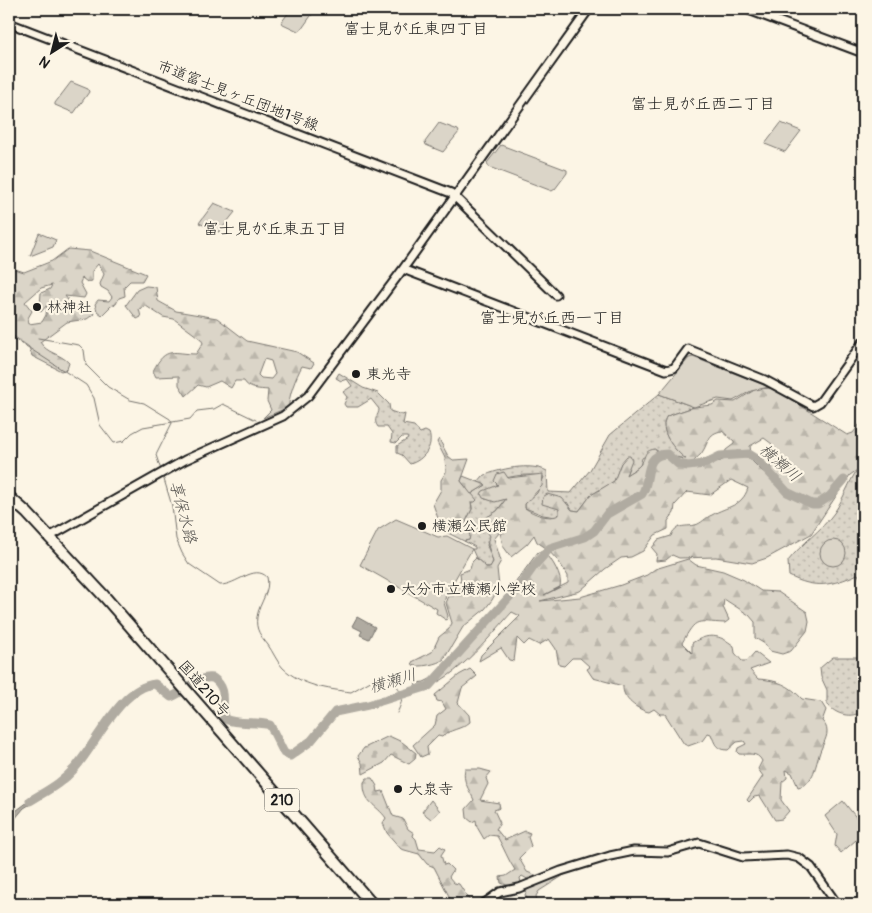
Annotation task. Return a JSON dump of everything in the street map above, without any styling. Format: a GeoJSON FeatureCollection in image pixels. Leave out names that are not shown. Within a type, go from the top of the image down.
{"type":"FeatureCollection","features":[{"type":"Feature","properties":{"kind":"highway","name":"国道210号"},"geometry":{"type":"LineString","coordinates":[[9,498],[49,537],[180,683],[372,904]]}},
{"type":"Feature","properties":{"kind":"street"},"geometry":{"type":"LineString","coordinates":[[49,537],[185,460],[288,413],[318,385],[589,9]]}},
{"type":"Feature","properties":{"kind":"street"},"geometry":{"type":"LineString","coordinates":[[746,9],[863,53]]}},
{"type":"Feature","properties":{"kind":"street","name":"市道富士見ヶ丘団地1号線"},"geometry":{"type":"LineString","coordinates":[[9,23],[456,196]]}},
{"type":"Feature","properties":{"kind":"street"},"geometry":{"type":"LineString","coordinates":[[456,196],[556,295]]}},
{"type":"Feature","properties":{"kind":"street"},"geometry":{"type":"LineString","coordinates":[[403,269],[666,370],[675,367],[688,348],[765,380],[811,406],[820,402],[863,342]]}},
{"type":"Feature","properties":{"kind":"street"},"geometry":{"type":"LineString","coordinates":[[483,904],[499,892],[519,888],[561,871],[610,856],[634,851],[668,852],[701,843],[739,857],[787,855],[799,858],[811,867],[837,904]]}},
{"type":"Feature","properties":{"kind":"green space"},"geometry":{"type":"Polygon","coordinates":[[[291,9],[315,10],[301,30],[298,31],[281,23],[291,9]]]}},
{"type":"Feature","properties":{"kind":"green space"},"geometry":{"type":"Polygon","coordinates":[[[71,82],[88,89],[89,92],[74,113],[55,105],[71,82]]]}},
{"type":"Feature","properties":{"kind":"green space"},"geometry":{"type":"Polygon","coordinates":[[[439,123],[459,132],[443,152],[426,145],[425,142],[439,123]]]}},
{"type":"Feature","properties":{"kind":"green space"},"geometry":{"type":"Polygon","coordinates":[[[781,123],[801,131],[785,152],[765,144],[781,123]]]}},
{"type":"Feature","properties":{"kind":"green space"},"geometry":{"type":"Polygon","coordinates":[[[501,145],[567,170],[567,173],[552,191],[489,167],[487,163],[501,145]]]}},
{"type":"Feature","properties":{"kind":"green space"},"geometry":{"type":"Polygon","coordinates":[[[214,203],[235,212],[219,232],[199,223],[214,203]]]}},
{"type":"Feature","properties":{"kind":"green space"},"geometry":{"type":"Polygon","coordinates":[[[39,233],[56,240],[53,247],[30,256],[39,233]]]}},
{"type":"Feature","properties":{"kind":"green space"},"geometry":{"type":"Polygon","coordinates":[[[68,249],[90,251],[146,274],[142,281],[130,281],[124,287],[125,296],[119,298],[116,304],[111,306],[102,315],[97,311],[95,304],[98,300],[109,301],[112,297],[108,291],[101,287],[100,284],[104,274],[98,264],[92,271],[92,281],[87,282],[82,278],[80,283],[86,294],[84,298],[65,296],[72,305],[91,309],[94,314],[87,319],[67,322],[40,342],[46,349],[69,363],[67,369],[61,371],[32,356],[29,347],[9,333],[9,267],[24,272],[52,261],[68,249]],[[52,285],[41,288],[25,302],[32,311],[28,318],[29,324],[42,322],[46,315],[47,305],[41,312],[37,308],[40,305],[41,293],[50,289],[52,285]]]}},
{"type":"Feature","properties":{"kind":"green space"},"geometry":{"type":"Polygon","coordinates":[[[146,286],[156,287],[158,301],[176,311],[217,318],[247,341],[297,352],[314,363],[311,368],[302,366],[293,387],[289,407],[263,418],[271,410],[267,401],[268,390],[252,388],[244,381],[235,381],[231,388],[220,381],[206,387],[198,385],[186,396],[179,385],[179,376],[156,377],[153,371],[162,357],[171,353],[196,354],[203,343],[201,339],[174,319],[163,317],[146,306],[139,309],[141,317],[137,319],[126,305],[137,290],[146,286]],[[264,359],[258,375],[261,378],[271,379],[275,374],[271,361],[264,359]]]}},
{"type":"Feature","properties":{"kind":"green space"},"geometry":{"type":"Polygon","coordinates":[[[693,357],[769,387],[751,391],[733,401],[718,399],[694,407],[659,394],[689,358],[693,357]]]}},
{"type":"Feature","properties":{"kind":"green space"},"geometry":{"type":"Polygon","coordinates":[[[339,373],[363,388],[378,393],[389,404],[390,411],[402,415],[405,414],[403,424],[414,426],[420,433],[425,431],[429,433],[429,448],[423,456],[410,464],[402,455],[397,453],[397,446],[408,439],[407,437],[402,437],[396,443],[391,442],[392,434],[387,427],[378,427],[376,424],[379,409],[371,399],[358,407],[346,407],[344,404],[347,397],[343,392],[352,386],[347,379],[341,381],[336,378],[339,373]]]}},
{"type":"Feature","properties":{"kind":"green space"},"geometry":{"type":"Polygon","coordinates":[[[773,388],[847,435],[853,433],[863,420],[863,466],[850,475],[811,534],[767,558],[752,563],[716,557],[679,558],[672,555],[666,560],[656,561],[657,554],[652,548],[658,540],[671,536],[678,528],[697,524],[738,503],[742,499],[748,488],[731,480],[710,495],[687,492],[675,505],[674,513],[668,521],[668,529],[655,535],[643,551],[631,557],[621,558],[580,591],[540,601],[580,597],[621,585],[647,575],[655,569],[688,559],[696,565],[723,571],[744,580],[761,591],[778,592],[807,612],[809,621],[807,631],[791,651],[782,654],[770,651],[765,644],[755,638],[755,622],[749,615],[724,599],[723,607],[729,620],[725,623],[698,623],[691,628],[682,643],[692,653],[692,643],[708,636],[713,636],[723,639],[734,646],[735,653],[742,661],[747,661],[755,652],[769,663],[750,670],[758,679],[783,684],[802,699],[821,702],[826,710],[822,721],[825,724],[827,735],[810,779],[807,783],[798,787],[792,773],[786,770],[787,778],[782,782],[781,800],[789,811],[782,819],[775,820],[760,796],[754,797],[749,802],[747,800],[763,776],[758,769],[762,761],[758,756],[739,754],[737,752],[738,748],[746,744],[744,741],[737,742],[728,750],[724,750],[716,746],[711,734],[708,733],[702,741],[688,746],[684,744],[665,714],[660,714],[654,709],[649,712],[640,709],[625,695],[623,686],[593,678],[587,669],[590,667],[580,658],[572,658],[564,666],[559,665],[556,649],[549,639],[539,645],[529,640],[524,645],[517,638],[514,661],[509,660],[501,648],[479,661],[481,655],[520,616],[512,612],[481,647],[455,671],[427,687],[414,689],[416,683],[424,682],[436,676],[468,646],[495,615],[504,598],[538,552],[545,552],[548,555],[561,583],[560,587],[568,583],[568,576],[559,562],[546,548],[537,542],[534,535],[527,544],[511,557],[503,546],[500,532],[494,539],[501,561],[497,568],[499,587],[492,600],[485,609],[463,627],[444,659],[428,665],[413,665],[412,662],[432,652],[439,637],[449,629],[452,623],[446,603],[449,596],[454,596],[455,585],[461,581],[460,573],[470,569],[472,562],[476,558],[486,567],[490,567],[493,562],[487,542],[490,536],[483,524],[484,519],[497,511],[506,499],[495,502],[483,498],[481,494],[483,491],[498,485],[494,481],[497,474],[504,472],[508,478],[543,474],[542,486],[525,504],[525,508],[541,516],[551,517],[559,515],[559,509],[542,504],[543,497],[547,494],[562,498],[572,510],[579,511],[591,495],[614,481],[621,463],[627,456],[630,456],[632,460],[626,475],[639,466],[646,453],[651,450],[655,449],[659,455],[686,459],[669,440],[664,428],[664,422],[667,416],[694,407],[712,405],[718,401],[735,402],[756,389],[773,388]],[[722,431],[711,436],[701,454],[693,463],[713,456],[716,456],[714,462],[721,461],[726,450],[734,444],[734,441],[722,431]],[[764,438],[750,446],[751,454],[737,451],[722,460],[734,457],[748,457],[763,472],[771,469],[769,456],[772,444],[764,438]]]}},
{"type":"Feature","properties":{"kind":"green space"},"geometry":{"type":"Polygon","coordinates":[[[659,394],[694,407],[667,416],[664,421],[664,427],[669,440],[677,451],[687,459],[658,455],[657,450],[642,458],[640,466],[626,475],[629,467],[621,463],[614,482],[591,495],[579,511],[572,510],[567,502],[559,509],[560,513],[556,517],[543,515],[525,508],[525,504],[537,493],[544,477],[534,475],[501,480],[485,499],[497,501],[506,499],[497,511],[484,519],[483,524],[491,536],[487,545],[493,562],[490,567],[486,567],[476,558],[472,549],[475,549],[475,547],[464,541],[469,540],[466,521],[472,509],[471,494],[486,485],[478,482],[483,476],[515,468],[540,468],[547,471],[548,492],[571,493],[590,470],[610,435],[659,394]]]}},
{"type":"Feature","properties":{"kind":"green space"},"geometry":{"type":"Polygon","coordinates":[[[439,439],[448,456],[453,460],[469,459],[461,481],[477,500],[471,502],[472,509],[466,521],[470,536],[469,540],[464,541],[442,530],[433,504],[441,490],[441,480],[446,472],[445,458],[437,442],[439,439]]]}},
{"type":"Feature","properties":{"kind":"green space"},"geometry":{"type":"Polygon","coordinates":[[[863,462],[863,584],[858,574],[839,581],[823,584],[807,583],[789,576],[788,561],[834,513],[863,462]]]}},
{"type":"Feature","properties":{"kind":"green space"},"geometry":{"type":"Polygon","coordinates":[[[463,476],[486,485],[471,494],[461,481],[463,476]]]}},
{"type":"Feature","properties":{"kind":"green space"},"geometry":{"type":"Polygon","coordinates":[[[396,519],[438,537],[447,536],[472,549],[446,595],[444,603],[448,616],[446,620],[436,613],[437,609],[360,565],[378,530],[396,519]]]}},
{"type":"Feature","properties":{"kind":"green space"},"geometry":{"type":"Polygon","coordinates":[[[833,540],[842,544],[846,553],[842,562],[833,566],[824,562],[820,553],[824,544],[833,540]]]}},
{"type":"Feature","properties":{"kind":"green space"},"geometry":{"type":"Polygon","coordinates":[[[833,657],[863,657],[863,711],[854,715],[844,715],[835,711],[827,704],[827,690],[821,677],[820,668],[833,657]]]}},
{"type":"Feature","properties":{"kind":"green space"},"geometry":{"type":"Polygon","coordinates":[[[470,669],[477,676],[462,688],[458,703],[469,715],[470,722],[463,727],[448,732],[442,737],[438,736],[427,747],[428,754],[421,757],[413,745],[435,725],[437,716],[446,709],[442,702],[437,701],[435,695],[459,675],[470,669]]]}},
{"type":"Feature","properties":{"kind":"green space"},"geometry":{"type":"Polygon","coordinates":[[[389,736],[402,742],[416,753],[415,759],[409,764],[391,755],[384,763],[363,774],[362,763],[358,756],[364,748],[389,736]]]}},
{"type":"Feature","properties":{"kind":"green space"},"geometry":{"type":"Polygon","coordinates":[[[465,769],[480,769],[491,772],[486,778],[488,784],[480,800],[499,803],[500,808],[494,810],[500,823],[496,829],[505,840],[525,831],[530,833],[528,837],[531,846],[519,858],[527,872],[538,876],[531,881],[522,876],[520,878],[522,887],[501,883],[500,877],[506,876],[515,870],[497,836],[489,835],[484,839],[477,827],[476,820],[472,822],[467,818],[466,809],[474,800],[465,781],[465,769]]]}},
{"type":"Feature","properties":{"kind":"green space"},"geometry":{"type":"Polygon","coordinates":[[[367,778],[372,778],[378,792],[383,791],[393,816],[403,819],[408,829],[414,833],[413,836],[419,849],[435,851],[440,846],[445,849],[441,855],[444,865],[447,864],[453,870],[449,877],[454,883],[459,884],[472,904],[453,904],[434,867],[427,864],[419,854],[401,849],[387,833],[383,823],[386,818],[366,795],[364,782],[367,778]]]}},
{"type":"Feature","properties":{"kind":"green space"},"geometry":{"type":"Polygon","coordinates":[[[431,800],[440,811],[431,819],[422,812],[431,800]]]}},
{"type":"Feature","properties":{"kind":"green space"},"geometry":{"type":"Polygon","coordinates":[[[843,801],[863,826],[863,834],[841,853],[835,846],[837,834],[825,816],[843,801]]]}},
{"type":"Feature","properties":{"kind":"green space"},"geometry":{"type":"Polygon","coordinates":[[[569,872],[539,891],[536,896],[538,904],[530,903],[525,895],[528,888],[569,872]]]}},
{"type":"Feature","properties":{"kind":"shaded area"},"geometry":{"type":"Polygon","coordinates":[[[357,617],[375,627],[369,639],[360,635],[362,631],[352,626],[357,617]]]}},
{"type":"Feature","properties":{"kind":"shaded area"},"geometry":{"type":"Polygon","coordinates":[[[40,793],[42,797],[24,808],[9,826],[9,816],[40,793]]]}},
{"type":"Feature","properties":{"kind":"waterway","name":"享保水路"},"geometry":{"type":"LineString","coordinates":[[9,335],[86,385],[94,398],[100,425],[114,443],[124,441],[132,433],[143,427],[190,419],[197,411],[214,409],[223,404],[256,420]]}},
{"type":"Feature","properties":{"kind":"waterway","name":"享保水路"},"geometry":{"type":"LineString","coordinates":[[38,338],[79,345],[84,350],[86,365],[108,387],[130,400],[144,403],[170,419],[172,423],[156,455],[161,470]]}},
{"type":"Feature","properties":{"kind":"waterway","name":"横瀬川"},"geometry":{"type":"LineString","coordinates":[[30,801],[69,774],[120,706],[131,695],[142,688],[155,684],[171,697],[196,681],[213,678],[222,688],[225,719],[235,722],[270,725],[284,753],[290,756],[311,741],[335,712],[368,705],[429,686],[522,583],[550,548],[585,537],[594,531],[607,514],[642,494],[651,463],[659,455],[667,454],[678,464],[688,466],[704,464],[720,456],[749,454],[757,459],[787,492],[812,504],[818,504],[830,496],[844,480]]}},
{"type":"Feature","properties":{"kind":"waterway","name":"享保水路"},"geometry":{"type":"LineString","coordinates":[[163,476],[172,506],[176,539],[189,564],[220,585],[233,582],[251,574],[257,573],[267,577],[266,592],[258,612],[257,626],[261,636],[283,668],[307,683],[351,692],[376,678],[386,677],[396,685],[401,693],[402,697],[397,713]]}},
{"type":"Feature","properties":{"kind":"place","name":"林神社"},"geometry":{"type":"Point","coordinates":[37,307]}},
{"type":"Feature","properties":{"kind":"place","name":"東光寺"},"geometry":{"type":"Point","coordinates":[356,374]}},
{"type":"Feature","properties":{"kind":"place","name":"横瀬公民館"},"geometry":{"type":"Point","coordinates":[422,526]}},
{"type":"Feature","properties":{"kind":"place","name":"大分市立横瀬小学校"},"geometry":{"type":"Point","coordinates":[391,589]}},
{"type":"Feature","properties":{"kind":"place","name":"大泉寺"},"geometry":{"type":"Point","coordinates":[398,789]}},
{"type":"Feature","properties":{"kind":"district","name":"富士見が丘東四丁目"},"geometry":{"type":"Point","coordinates":[416,29]}},
{"type":"Feature","properties":{"kind":"district","name":"富士見が丘西二丁目"},"geometry":{"type":"Point","coordinates":[703,104]}},
{"type":"Feature","properties":{"kind":"district","name":"富士見が丘東五丁目"},"geometry":{"type":"Point","coordinates":[275,229]}},
{"type":"Feature","properties":{"kind":"district","name":"富士見が丘西一丁目"},"geometry":{"type":"Point","coordinates":[552,318]}}]}
